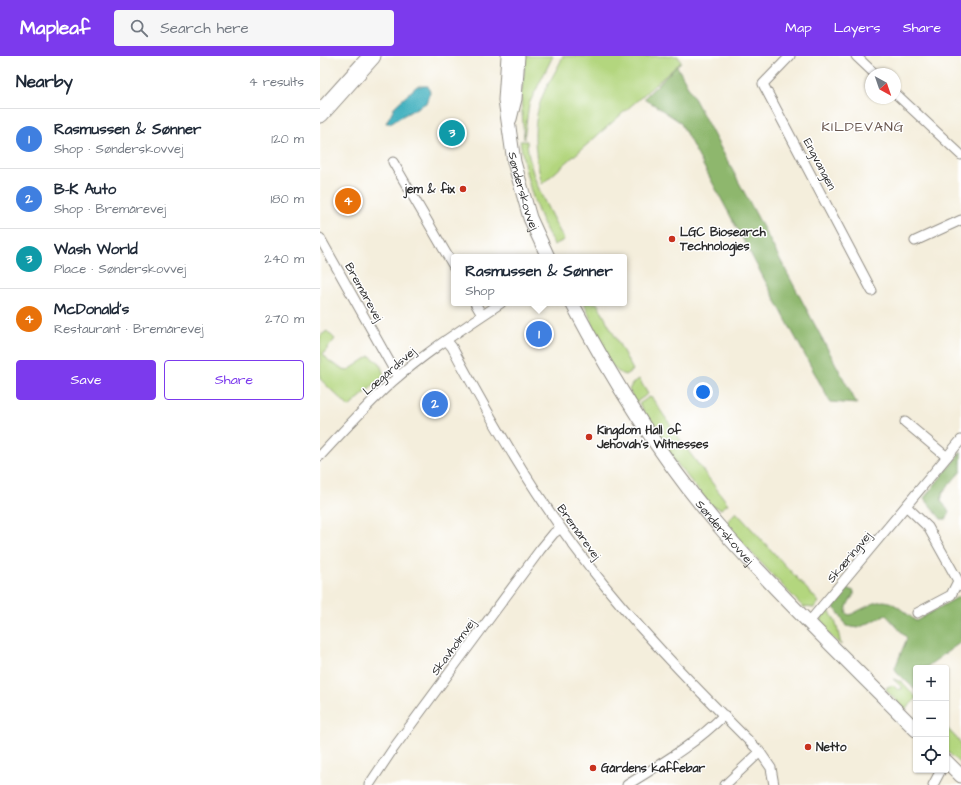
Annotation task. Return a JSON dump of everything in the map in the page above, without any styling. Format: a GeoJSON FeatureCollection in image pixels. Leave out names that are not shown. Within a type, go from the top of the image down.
{"type":"FeatureCollection","features":[{"type":"Feature","properties":{"kind":"highway"},"geometry":{"type":"LineString","coordinates":[[320,114],[372,56]]}},
{"type":"Feature","properties":{"kind":"street","name":"Sønderskovvej"},"geometry":{"type":"LineString","coordinates":[[508,56],[505,100],[514,162],[530,218],[547,254]]}},
{"type":"Feature","properties":{"kind":"street","name":"Sønderskovvej"},"geometry":{"type":"LineString","coordinates":[[509,122],[515,99],[518,56]]}},
{"type":"Feature","properties":{"kind":"street","name":"Engvangen"},"geometry":{"type":"LineString","coordinates":[[790,56],[763,84],[872,291]]}},
{"type":"Feature","properties":{"kind":"street"},"geometry":{"type":"LineString","coordinates":[[856,56],[869,68]]}},
{"type":"Feature","properties":{"kind":"street"},"geometry":{"type":"LineString","coordinates":[[901,98],[961,155]]}},
{"type":"Feature","properties":{"kind":"street"},"geometry":{"type":"LineString","coordinates":[[393,162],[451,262]]}},
{"type":"Feature","properties":{"kind":"street"},"geometry":{"type":"LineString","coordinates":[[915,241],[961,220]]}},
{"type":"Feature","properties":{"kind":"street","name":"Bremårevej"},"geometry":{"type":"LineString","coordinates":[[320,236],[398,377]]}},
{"type":"Feature","properties":{"kind":"street"},"geometry":{"type":"LineString","coordinates":[[477,306],[482,315]]}},
{"type":"Feature","properties":{"kind":"street","name":"Lægårdsvej"},"geometry":{"type":"LineString","coordinates":[[320,456],[356,417],[398,377],[446,340],[496,306]]}},
{"type":"Feature","properties":{"kind":"street","name":"Sønderskovvej"},"geometry":{"type":"LineString","coordinates":[[574,306],[618,386],[654,442],[685,484],[765,578],[913,727]]}},
{"type":"Feature","properties":{"kind":"street","name":"Bremårevej"},"geometry":{"type":"LineString","coordinates":[[446,340],[452,347],[486,410],[524,473],[561,528],[612,594],[662,651],[760,752],[771,768],[774,785]]}},
{"type":"Feature","properties":{"kind":"street"},"geometry":{"type":"LineString","coordinates":[[904,422],[947,457]]}},
{"type":"Feature","properties":{"kind":"street","name":"Skæringvej"},"geometry":{"type":"LineString","coordinates":[[809,622],[961,440]]}},
{"type":"Feature","properties":{"kind":"street"},"geometry":{"type":"LineString","coordinates":[[906,506],[928,527],[959,584],[951,595],[917,614]]}},
{"type":"Feature","properties":{"kind":"street","name":"Skavholmvej"},"geometry":{"type":"LineString","coordinates":[[369,785],[397,743],[535,556],[561,528]]}},
{"type":"Feature","properties":{"kind":"street"},"geometry":{"type":"LineString","coordinates":[[627,785],[687,748],[704,735],[724,715]]}},
{"type":"Feature","properties":{"kind":"street"},"geometry":{"type":"LineString","coordinates":[[725,785],[760,752]]}},
{"type":"Feature","properties":{"kind":"street"},"geometry":{"type":"LineString","coordinates":[[949,767],[961,776]]}},
{"type":"Feature","properties":{"kind":"street"},"geometry":{"type":"LineString","coordinates":[[933,785],[940,773]]}},
{"type":"Feature","properties":{"kind":"green space"},"geometry":{"type":"Polygon","coordinates":[[[526,56],[553,56],[529,104],[524,139],[521,98],[526,56]]]}},
{"type":"Feature","properties":{"kind":"green space"},"geometry":{"type":"Polygon","coordinates":[[[563,56],[678,56],[681,62],[542,184],[537,163],[535,142],[536,121],[543,94],[563,56]]]}},
{"type":"Feature","properties":{"kind":"green space"},"geometry":{"type":"Polygon","coordinates":[[[677,66],[857,404],[830,402],[680,122],[644,98],[677,66]]]}},
{"type":"Feature","properties":{"kind":"green space"},"geometry":{"type":"Polygon","coordinates":[[[520,141],[527,141],[531,167],[535,180],[564,240],[554,245],[536,207],[525,169],[520,141]]]}},
{"type":"Feature","properties":{"kind":"green space"},"geometry":{"type":"Polygon","coordinates":[[[585,306],[599,306],[633,370],[625,375],[611,364],[600,344],[585,306]]]}},
{"type":"Feature","properties":{"kind":"green space"},"geometry":{"type":"Polygon","coordinates":[[[327,331],[335,339],[323,354],[330,362],[347,371],[370,356],[380,363],[384,376],[349,407],[320,379],[320,336],[327,331]]]}},
{"type":"Feature","properties":{"kind":"green space"},"geometry":{"type":"Polygon","coordinates":[[[639,379],[648,394],[635,403],[629,390],[632,384],[639,379]]]}},
{"type":"Feature","properties":{"kind":"green space"},"geometry":{"type":"Polygon","coordinates":[[[649,397],[652,398],[689,452],[728,504],[721,509],[710,505],[671,456],[648,423],[650,421],[639,404],[649,397]]]}},
{"type":"Feature","properties":{"kind":"green space"},"geometry":{"type":"Polygon","coordinates":[[[961,452],[961,471],[943,492],[941,501],[949,511],[947,519],[941,519],[924,498],[961,452]]]}},
{"type":"Feature","properties":{"kind":"green space"},"geometry":{"type":"Polygon","coordinates":[[[736,512],[819,602],[814,608],[803,607],[727,527],[729,519],[736,512]]]}},
{"type":"Feature","properties":{"kind":"green space"},"geometry":{"type":"Polygon","coordinates":[[[848,589],[854,591],[854,595],[847,606],[847,614],[850,615],[872,604],[885,601],[897,606],[916,621],[958,597],[961,598],[961,642],[929,665],[913,665],[913,687],[897,673],[895,668],[907,638],[886,615],[858,628],[846,626],[838,612],[832,606],[839,595],[848,589]]]}},
{"type":"Feature","properties":{"kind":"green space"},"geometry":{"type":"Polygon","coordinates":[[[827,609],[835,621],[841,645],[827,633],[822,625],[821,620],[827,609]]]}},
{"type":"Feature","properties":{"kind":"green space"},"geometry":{"type":"Polygon","coordinates":[[[893,679],[902,682],[913,694],[913,702],[905,710],[886,690],[887,687],[893,685],[898,690],[903,688],[893,679]]]}},
{"type":"Feature","properties":{"kind":"green space"},"geometry":{"type":"Polygon","coordinates":[[[949,730],[961,743],[961,765],[949,753],[949,730]]]}},
{"type":"Feature","properties":{"kind":"water"},"geometry":{"type":"Polygon","coordinates":[[[417,86],[428,86],[430,92],[426,103],[390,123],[386,123],[395,106],[417,86]]]}},
{"type":"Feature","properties":{"kind":"place","name":"Wash World"},"geometry":{"type":"Point","coordinates":[452,133]}},
{"type":"Feature","properties":{"kind":"place","name":"jem & fix"},"geometry":{"type":"Point","coordinates":[463,189]}},
{"type":"Feature","properties":{"kind":"place","name":"McDonald's"},"geometry":{"type":"Point","coordinates":[348,201]}},
{"type":"Feature","properties":{"kind":"place","name":"LGC Biosearch Technologies"},"geometry":{"type":"Point","coordinates":[672,239]}},
{"type":"Feature","properties":{"kind":"place","name":"Rasmussen & Sønner"},"geometry":{"type":"Point","coordinates":[539,334]}},
{"type":"Feature","properties":{"kind":"place","name":"B-K Auto"},"geometry":{"type":"Point","coordinates":[435,404]}},
{"type":"Feature","properties":{"kind":"place","name":"Kingdom Hall of Jehovah's Witnesses"},"geometry":{"type":"Point","coordinates":[589,437]}},
{"type":"Feature","properties":{"kind":"place","name":"Netto"},"geometry":{"type":"Point","coordinates":[808,747]}},
{"type":"Feature","properties":{"kind":"place","name":"Gårdens kaffebar"},"geometry":{"type":"Point","coordinates":[593,768]}},
{"type":"Feature","properties":{"kind":"district","name":"KILDEVANG"},"geometry":{"type":"Point","coordinates":[863,126]}}]}
